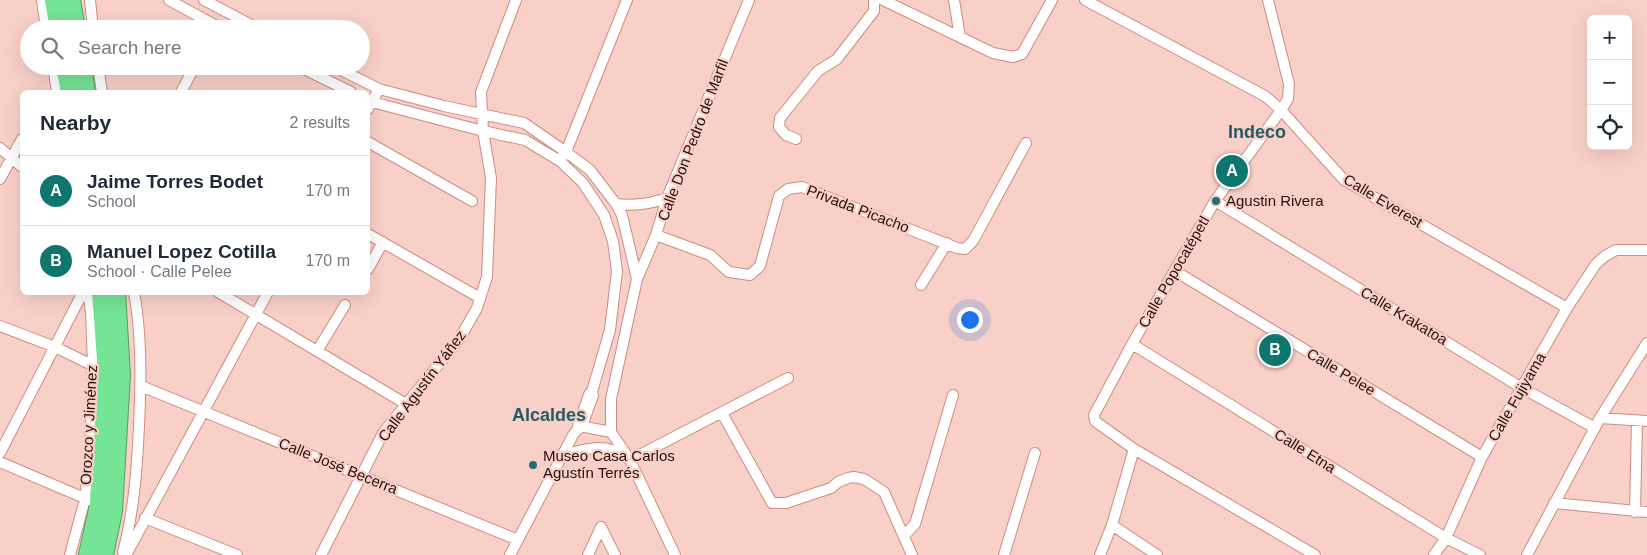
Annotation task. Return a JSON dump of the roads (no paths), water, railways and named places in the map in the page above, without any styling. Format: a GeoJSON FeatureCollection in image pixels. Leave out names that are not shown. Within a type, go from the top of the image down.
{"type":"FeatureCollection","features":[{"type":"Feature","properties":{"kind":"highway"},"geometry":{"type":"LineString","coordinates":[[54,0],[57,20]]}},
{"type":"Feature","properties":{"kind":"highway"},"geometry":{"type":"LineString","coordinates":[[71,0],[74,20]]}},
{"type":"Feature","properties":{"kind":"highway"},"geometry":{"type":"LineString","coordinates":[[58,90],[62,75]]}},
{"type":"Feature","properties":{"kind":"highway"},"geometry":{"type":"LineString","coordinates":[[83,75],[86,90]]}},
{"type":"Feature","properties":{"kind":"highway","name":"Orozco y Jiménez"},"geometry":{"type":"LineString","coordinates":[[88,555],[100,369],[101,295]]}},
{"type":"Feature","properties":{"kind":"highway","name":"Orozco y Jiménez"},"geometry":{"type":"LineString","coordinates":[[104,555],[113,511],[121,375],[116,295]]}},
{"type":"Feature","properties":{"kind":"street"},"geometry":{"type":"LineString","coordinates":[[42,0],[45,20]]}},
{"type":"Feature","properties":{"kind":"street"},"geometry":{"type":"LineString","coordinates":[[90,0],[93,20]]}},
{"type":"Feature","properties":{"kind":"street"},"geometry":{"type":"LineString","coordinates":[[169,0],[204,20]]}},
{"type":"Feature","properties":{"kind":"street"},"geometry":{"type":"LineString","coordinates":[[204,0],[242,20]]}},
{"type":"Feature","properties":{"kind":"street","name":"Calle Agustín Yáñez"},"geometry":{"type":"LineString","coordinates":[[321,555],[383,433],[460,338],[477,308],[487,276],[491,178],[481,117],[481,92],[516,0]]}},
{"type":"Feature","properties":{"kind":"street"},"geometry":{"type":"LineString","coordinates":[[560,161],[566,152],[627,0]]}},
{"type":"Feature","properties":{"kind":"street","name":"Calle Don Pedro de Marfil"},"geometry":{"type":"LineString","coordinates":[[637,279],[656,235],[667,198],[749,0]]}},
{"type":"Feature","properties":{"kind":"street"},"geometry":{"type":"LineString","coordinates":[[796,140],[786,135],[780,127],[780,118],[818,71],[837,59],[874,11],[874,0]]}},
{"type":"Feature","properties":{"kind":"street"},"geometry":{"type":"LineString","coordinates":[[882,0],[960,37],[1004,56],[1013,57],[1022,54],[1052,0]]}},
{"type":"Feature","properties":{"kind":"street"},"geometry":{"type":"LineString","coordinates":[[954,0],[960,37]]}},
{"type":"Feature","properties":{"kind":"street","name":"Calle Everest"},"geometry":{"type":"LineString","coordinates":[[1085,0],[1266,96],[1344,180],[1567,308]]}},
{"type":"Feature","properties":{"kind":"street","name":"Calle Popocatépetl"},"geometry":{"type":"LineString","coordinates":[[1134,449],[1099,424],[1094,415],[1132,344],[1215,201],[1288,98],[1290,84],[1268,0]]}},
{"type":"Feature","properties":{"kind":"street"},"geometry":{"type":"LineString","coordinates":[[221,20],[225,11]]}},
{"type":"Feature","properties":{"kind":"street"},"geometry":{"type":"LineString","coordinates":[[55,75],[58,90]]}},
{"type":"Feature","properties":{"kind":"street"},"geometry":{"type":"LineString","coordinates":[[99,75],[102,90]]}},
{"type":"Feature","properties":{"kind":"street"},"geometry":{"type":"LineString","coordinates":[[183,90],[190,75]]}},
{"type":"Feature","properties":{"kind":"street"},"geometry":{"type":"LineString","coordinates":[[316,75],[347,90]]}},
{"type":"Feature","properties":{"kind":"street"},"geometry":{"type":"LineString","coordinates":[[351,75],[379,89],[481,117],[524,123],[590,170],[616,204],[622,215],[637,279],[611,398],[611,432],[630,460],[675,555]]}},
{"type":"Feature","properties":{"kind":"street"},"geometry":{"type":"LineString","coordinates":[[370,102],[379,89]]}},
{"type":"Feature","properties":{"kind":"street"},"geometry":{"type":"LineString","coordinates":[[370,104],[525,140],[560,161],[583,183],[604,215],[613,240],[617,271],[610,330],[591,395],[580,426],[573,435],[564,456],[510,555]]}},
{"type":"Feature","properties":{"kind":"street"},"geometry":{"type":"LineString","coordinates":[[0,179],[20,141]]}},
{"type":"Feature","properties":{"kind":"street"},"geometry":{"type":"LineString","coordinates":[[370,143],[472,201]]}},
{"type":"Feature","properties":{"kind":"street","name":"Privada Picacho"},"geometry":{"type":"LineString","coordinates":[[656,235],[710,255],[729,272],[750,275],[760,266],[779,196],[788,189],[802,187],[963,249],[968,248],[1026,143]]}},
{"type":"Feature","properties":{"kind":"street"},"geometry":{"type":"LineString","coordinates":[[0,148],[20,165]]}},
{"type":"Feature","properties":{"kind":"street"},"geometry":{"type":"LineString","coordinates":[[616,204],[632,206],[650,204],[667,198]]}},
{"type":"Feature","properties":{"kind":"street","name":"Calle Krakatoa"},"geometry":{"type":"LineString","coordinates":[[1215,201],[1522,388],[1595,428]]}},
{"type":"Feature","properties":{"kind":"street"},"geometry":{"type":"LineString","coordinates":[[370,235],[480,298]]}},
{"type":"Feature","properties":{"kind":"street"},"geometry":{"type":"LineString","coordinates":[[370,265],[383,242]]}},
{"type":"Feature","properties":{"kind":"street"},"geometry":{"type":"LineString","coordinates":[[920,285],[947,243]]}},
{"type":"Feature","properties":{"kind":"street","name":"Calle Fujiyama"},"geometry":{"type":"LineString","coordinates":[[1434,555],[1446,538],[1482,457],[1567,308],[1596,264],[1616,250],[1647,250]]}},
{"type":"Feature","properties":{"kind":"street","name":"Calle Pelee"},"geometry":{"type":"LineString","coordinates":[[1175,271],[1482,457]]}},
{"type":"Feature","properties":{"kind":"street"},"geometry":{"type":"LineString","coordinates":[[0,453],[81,295]]}},
{"type":"Feature","properties":{"kind":"street","name":"Orozco y Jiménez"},"geometry":{"type":"LineString","coordinates":[[88,295],[100,369]]}},
{"type":"Feature","properties":{"kind":"street"},"geometry":{"type":"LineString","coordinates":[[124,555],[137,475],[141,386],[134,295]]}},
{"type":"Feature","properties":{"kind":"street"},"geometry":{"type":"LineString","coordinates":[[223,295],[406,404]]}},
{"type":"Feature","properties":{"kind":"street"},"geometry":{"type":"LineString","coordinates":[[124,555],[266,295]]}},
{"type":"Feature","properties":{"kind":"street"},"geometry":{"type":"LineString","coordinates":[[317,351],[345,305]]}},
{"type":"Feature","properties":{"kind":"street"},"geometry":{"type":"LineString","coordinates":[[0,326],[55,347],[100,369]]}},
{"type":"Feature","properties":{"kind":"street","name":"Calle Etna"},"geometry":{"type":"LineString","coordinates":[[1132,344],[1446,538],[1480,555]]}},
{"type":"Feature","properties":{"kind":"street"},"geometry":{"type":"LineString","coordinates":[[1527,555],[1600,418],[1647,344]]}},
{"type":"Feature","properties":{"kind":"street"},"geometry":{"type":"LineString","coordinates":[[630,460],[788,378]]}},
{"type":"Feature","properties":{"kind":"street","name":"Calle José Becerra"},"geometry":{"type":"LineString","coordinates":[[141,386],[204,410],[518,540]]}},
{"type":"Feature","properties":{"kind":"street"},"geometry":{"type":"LineString","coordinates":[[904,536],[915,524],[954,395]]}},
{"type":"Feature","properties":{"kind":"street"},"geometry":{"type":"LineString","coordinates":[[722,413],[772,503],[786,503],[831,488],[838,482],[848,478],[864,479],[884,492],[912,555]]}},
{"type":"Feature","properties":{"kind":"street"},"geometry":{"type":"LineString","coordinates":[[1600,418],[1642,421],[1635,512]]}},
{"type":"Feature","properties":{"kind":"street"},"geometry":{"type":"LineString","coordinates":[[580,426],[611,432]]}},
{"type":"Feature","properties":{"kind":"street"},"geometry":{"type":"LineString","coordinates":[[564,456],[579,450],[612,449],[630,460]]}},
{"type":"Feature","properties":{"kind":"street"},"geometry":{"type":"LineString","coordinates":[[1100,555],[1112,525],[1134,449],[1315,555]]}},
{"type":"Feature","properties":{"kind":"street"},"geometry":{"type":"LineString","coordinates":[[1004,555],[1035,453]]}},
{"type":"Feature","properties":{"kind":"street"},"geometry":{"type":"LineString","coordinates":[[0,462],[92,501]]}},
{"type":"Feature","properties":{"kind":"street","name":"Orozco y Jiménez"},"geometry":{"type":"LineString","coordinates":[[70,555],[92,501]]}},
{"type":"Feature","properties":{"kind":"street"},"geometry":{"type":"LineString","coordinates":[[1554,504],[1647,512]]}},
{"type":"Feature","properties":{"kind":"street"},"geometry":{"type":"LineString","coordinates":[[145,518],[237,555]]}},
{"type":"Feature","properties":{"kind":"street"},"geometry":{"type":"LineString","coordinates":[[1112,525],[1157,555]]}},
{"type":"Feature","properties":{"kind":"street"},"geometry":{"type":"LineString","coordinates":[[588,555],[601,527],[615,555]]}},
{"type":"Feature","properties":{"kind":"place","name":"Jaime Torres Bodet"},"geometry":{"type":"Point","coordinates":[1232,171]}},
{"type":"Feature","properties":{"kind":"place","name":"Agustin Rivera"},"geometry":{"type":"Point","coordinates":[1216,201]}},
{"type":"Feature","properties":{"kind":"place","name":"Manuel Lopez Cotilla"},"geometry":{"type":"Point","coordinates":[1275,350]}},
{"type":"Feature","properties":{"kind":"place","name":"Museo Casa Carlos Agustín Terrés"},"geometry":{"type":"Point","coordinates":[533,465]}},
{"type":"Feature","properties":{"kind":"district","name":"Indeco"},"geometry":{"type":"Point","coordinates":[1257,132]}},
{"type":"Feature","properties":{"kind":"district","name":"Alcaldes"},"geometry":{"type":"Point","coordinates":[549,415]}}]}
